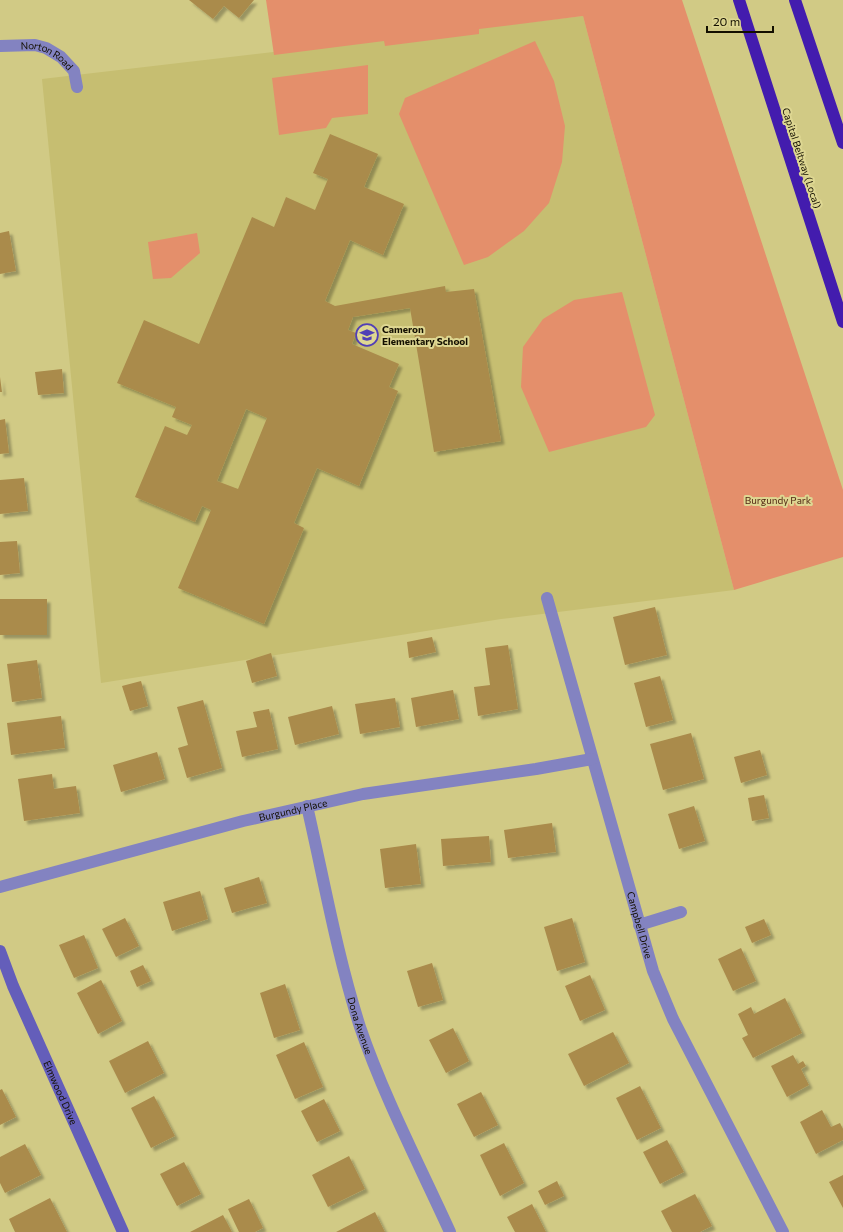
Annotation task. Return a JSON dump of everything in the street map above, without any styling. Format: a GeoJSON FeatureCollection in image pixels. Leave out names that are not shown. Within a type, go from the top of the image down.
{"type":"FeatureCollection","features":[{"type":"Feature","properties":{"kind":"highway","name":"Capital Beltway (Local)"},"geometry":{"type":"LineString","coordinates":[[738,0],[843,322]]}},
{"type":"Feature","properties":{"kind":"highway"},"geometry":{"type":"LineString","coordinates":[[794,0],[843,143]]}},
{"type":"Feature","properties":{"kind":"street","name":"Norton Road"},"geometry":{"type":"LineString","coordinates":[[0,46],[35,45],[46,48],[61,57],[74,71],[77,87]]}},
{"type":"Feature","properties":{"kind":"street","name":"Campbell Drive"},"geometry":{"type":"LineString","coordinates":[[547,598],[653,971],[673,1019],[783,1232]]}},
{"type":"Feature","properties":{"kind":"street","name":"Burgundy Place"},"geometry":{"type":"LineString","coordinates":[[0,887],[243,821],[307,806],[363,794],[536,769],[592,759]]}},
{"type":"Feature","properties":{"kind":"street","name":"Dona Avenue"},"geometry":{"type":"LineString","coordinates":[[307,806],[346,977],[360,1027],[374,1065],[450,1232]]}},
{"type":"Feature","properties":{"kind":"street"},"geometry":{"type":"LineString","coordinates":[[639,925],[682,912]]}},
{"type":"Feature","properties":{"kind":"street","name":"Elmwood Drive"},"geometry":{"type":"LineString","coordinates":[[0,951],[13,986],[123,1232]]}},
{"type":"Feature","properties":{"kind":"shaded area","name":"Cameron Elementary School"},"geometry":{"type":"Polygon","coordinates":[[[583,16],[734,590],[501,619],[101,683],[42,79],[583,16]]]}},
{"type":"Feature","properties":{"kind":"green space","name":"Burgundy Park"},"geometry":{"type":"Polygon","coordinates":[[[266,0],[682,0],[843,490],[843,557],[734,590],[583,16],[479,29],[479,34],[385,46],[384,41],[274,55],[266,0]]]}},
{"type":"Feature","properties":{"kind":"green space"},"geometry":{"type":"Polygon","coordinates":[[[535,41],[554,81],[565,126],[562,162],[549,203],[524,231],[488,257],[464,265],[399,114],[405,98],[535,41]]]}},
{"type":"Feature","properties":{"kind":"green space"},"geometry":{"type":"Polygon","coordinates":[[[368,65],[368,114],[332,118],[326,128],[279,135],[272,78],[368,65]]]}},
{"type":"Feature","properties":{"kind":"green space"},"geometry":{"type":"Polygon","coordinates":[[[197,233],[200,253],[171,278],[153,279],[148,242],[197,233]]]}},
{"type":"Feature","properties":{"kind":"green space"},"geometry":{"type":"Polygon","coordinates":[[[622,292],[655,415],[646,427],[549,452],[521,387],[523,347],[543,319],[574,300],[622,292]]]}},
{"type":"Feature","properties":{"kind":"building"},"geometry":{"type":"Polygon","coordinates":[[[189,0],[254,0],[239,18],[224,6],[213,19],[189,0]]]}},
{"type":"Feature","properties":{"kind":"building"},"geometry":{"type":"Polygon","coordinates":[[[330,134],[378,154],[364,187],[404,204],[383,255],[350,240],[325,301],[335,306],[445,286],[446,292],[474,289],[501,441],[434,452],[410,308],[353,317],[348,330],[356,333],[352,344],[399,364],[389,387],[398,391],[359,486],[317,468],[294,523],[304,528],[264,624],[178,588],[211,510],[202,506],[195,522],[135,497],[165,426],[187,435],[192,425],[172,417],[176,407],[117,383],[144,320],[199,344],[252,217],[274,227],[286,197],[315,210],[328,179],[313,173],[330,134]],[[246,409],[217,481],[238,489],[267,418],[246,409]]]}},
{"type":"Feature","properties":{"kind":"building"},"geometry":{"type":"Polygon","coordinates":[[[9,231],[16,271],[0,274],[0,233],[9,231]]]}},
{"type":"Feature","properties":{"kind":"building"},"geometry":{"type":"Polygon","coordinates":[[[62,369],[64,393],[38,395],[35,372],[62,369]]]}},
{"type":"Feature","properties":{"kind":"building"},"geometry":{"type":"Polygon","coordinates":[[[0,377],[2,392],[0,392],[0,377]]]}},
{"type":"Feature","properties":{"kind":"building"},"geometry":{"type":"Polygon","coordinates":[[[5,419],[9,453],[0,454],[0,420],[5,419]]]}},
{"type":"Feature","properties":{"kind":"building"},"geometry":{"type":"Polygon","coordinates":[[[24,478],[28,511],[0,514],[0,480],[24,478]]]}},
{"type":"Feature","properties":{"kind":"building"},"geometry":{"type":"Polygon","coordinates":[[[17,541],[20,573],[0,575],[0,542],[17,541]]]}},
{"type":"Feature","properties":{"kind":"building"},"geometry":{"type":"Polygon","coordinates":[[[0,599],[47,599],[47,635],[0,635],[0,599]]]}},
{"type":"Feature","properties":{"kind":"building"},"geometry":{"type":"Polygon","coordinates":[[[655,607],[667,655],[625,665],[613,617],[655,607]]]}},
{"type":"Feature","properties":{"kind":"building"},"geometry":{"type":"Polygon","coordinates":[[[432,637],[436,652],[409,658],[407,642],[432,637]]]}},
{"type":"Feature","properties":{"kind":"building"},"geometry":{"type":"Polygon","coordinates":[[[508,645],[518,709],[478,716],[474,687],[490,685],[485,648],[508,645]]]}},
{"type":"Feature","properties":{"kind":"building"},"geometry":{"type":"Polygon","coordinates":[[[271,653],[277,676],[252,683],[246,661],[271,653]]]}},
{"type":"Feature","properties":{"kind":"building"},"geometry":{"type":"Polygon","coordinates":[[[37,660],[42,698],[12,702],[7,664],[37,660]]]}},
{"type":"Feature","properties":{"kind":"building"},"geometry":{"type":"Polygon","coordinates":[[[660,676],[673,720],[646,727],[634,683],[660,676]]]}},
{"type":"Feature","properties":{"kind":"building"},"geometry":{"type":"Polygon","coordinates":[[[141,681],[148,706],[130,711],[122,686],[141,681]]]}},
{"type":"Feature","properties":{"kind":"building"},"geometry":{"type":"Polygon","coordinates":[[[453,690],[459,719],[416,727],[411,698],[453,690]]]}},
{"type":"Feature","properties":{"kind":"building"},"geometry":{"type":"Polygon","coordinates":[[[395,698],[400,727],[360,734],[355,704],[395,698]]]}},
{"type":"Feature","properties":{"kind":"building"},"geometry":{"type":"Polygon","coordinates":[[[203,700],[222,768],[187,778],[178,748],[188,745],[177,707],[203,700]]]}},
{"type":"Feature","properties":{"kind":"building"},"geometry":{"type":"Polygon","coordinates":[[[332,706],[339,734],[295,745],[288,717],[332,706]]]}},
{"type":"Feature","properties":{"kind":"building"},"geometry":{"type":"Polygon","coordinates":[[[269,709],[278,749],[242,757],[236,731],[257,727],[253,712],[269,709]]]}},
{"type":"Feature","properties":{"kind":"building"},"geometry":{"type":"Polygon","coordinates":[[[61,716],[65,748],[11,755],[7,723],[61,716]]]}},
{"type":"Feature","properties":{"kind":"building"},"geometry":{"type":"Polygon","coordinates":[[[691,733],[704,779],[663,790],[650,744],[691,733]]]}},
{"type":"Feature","properties":{"kind":"building"},"geometry":{"type":"Polygon","coordinates":[[[760,750],[767,775],[741,783],[734,757],[760,750]]]}},
{"type":"Feature","properties":{"kind":"building"},"geometry":{"type":"Polygon","coordinates":[[[157,752],[165,779],[121,792],[113,765],[157,752]]]}},
{"type":"Feature","properties":{"kind":"building"},"geometry":{"type":"Polygon","coordinates":[[[52,774],[54,789],[76,786],[80,813],[24,821],[18,779],[52,774]]]}},
{"type":"Feature","properties":{"kind":"building"},"geometry":{"type":"Polygon","coordinates":[[[764,795],[769,818],[752,821],[748,798],[764,795]]]}},
{"type":"Feature","properties":{"kind":"building"},"geometry":{"type":"Polygon","coordinates":[[[694,806],[705,841],[679,849],[668,814],[694,806]]]}},
{"type":"Feature","properties":{"kind":"building"},"geometry":{"type":"Polygon","coordinates":[[[552,823],[556,852],[508,858],[504,830],[552,823]]]}},
{"type":"Feature","properties":{"kind":"building"},"geometry":{"type":"Polygon","coordinates":[[[489,836],[491,862],[443,866],[441,839],[489,836]]]}},
{"type":"Feature","properties":{"kind":"building"},"geometry":{"type":"Polygon","coordinates":[[[416,844],[421,884],[385,888],[380,849],[416,844]]]}},
{"type":"Feature","properties":{"kind":"building"},"geometry":{"type":"Polygon","coordinates":[[[259,877],[267,903],[232,913],[224,888],[259,877]]]}},
{"type":"Feature","properties":{"kind":"building"},"geometry":{"type":"Polygon","coordinates":[[[200,891],[208,919],[172,931],[163,902],[200,891]]]}},
{"type":"Feature","properties":{"kind":"building"},"geometry":{"type":"Polygon","coordinates":[[[125,918],[139,946],[116,957],[102,929],[125,918]]]}},
{"type":"Feature","properties":{"kind":"building"},"geometry":{"type":"Polygon","coordinates":[[[572,918],[585,962],[557,971],[544,927],[572,918]]]}},
{"type":"Feature","properties":{"kind":"building"},"geometry":{"type":"Polygon","coordinates":[[[764,919],[771,935],[752,943],[745,927],[764,919]]]}},
{"type":"Feature","properties":{"kind":"building"},"geometry":{"type":"Polygon","coordinates":[[[84,935],[98,968],[74,978],[59,945],[84,935]]]}},
{"type":"Feature","properties":{"kind":"building"},"geometry":{"type":"Polygon","coordinates":[[[741,948],[756,981],[733,991],[718,959],[741,948]]]}},
{"type":"Feature","properties":{"kind":"building"},"geometry":{"type":"Polygon","coordinates":[[[432,963],[443,1000],[418,1007],[407,971],[432,963]]]}},
{"type":"Feature","properties":{"kind":"building"},"geometry":{"type":"Polygon","coordinates":[[[143,965],[151,981],[137,987],[130,971],[143,965]]]}},
{"type":"Feature","properties":{"kind":"building"},"geometry":{"type":"Polygon","coordinates":[[[590,975],[605,1010],[580,1021],[565,986],[590,975]]]}},
{"type":"Feature","properties":{"kind":"building"},"geometry":{"type":"Polygon","coordinates":[[[101,980],[122,1021],[98,1034],[77,993],[101,980]]]}},
{"type":"Feature","properties":{"kind":"building"},"geometry":{"type":"Polygon","coordinates":[[[285,984],[300,1030],[274,1038],[260,993],[285,984]]]}},
{"type":"Feature","properties":{"kind":"building"},"geometry":{"type":"Polygon","coordinates":[[[785,998],[802,1033],[753,1058],[742,1038],[748,1035],[738,1014],[751,1007],[754,1014],[785,998]]]}},
{"type":"Feature","properties":{"kind":"building"},"geometry":{"type":"Polygon","coordinates":[[[453,1028],[469,1061],[446,1073],[429,1040],[453,1028]]]}},
{"type":"Feature","properties":{"kind":"building"},"geometry":{"type":"Polygon","coordinates":[[[613,1032],[629,1063],[584,1086],[568,1054],[613,1032]]]}},
{"type":"Feature","properties":{"kind":"building"},"geometry":{"type":"Polygon","coordinates":[[[148,1041],[164,1073],[125,1093],[109,1061],[148,1041]]]}},
{"type":"Feature","properties":{"kind":"building"},"geometry":{"type":"Polygon","coordinates":[[[304,1042],[323,1087],[295,1099],[276,1055],[304,1042]]]}},
{"type":"Feature","properties":{"kind":"building"},"geometry":{"type":"Polygon","coordinates":[[[793,1055],[798,1064],[803,1061],[806,1066],[801,1069],[809,1085],[787,1097],[771,1066],[793,1055]]]}},
{"type":"Feature","properties":{"kind":"building"},"geometry":{"type":"Polygon","coordinates":[[[640,1086],[661,1128],[637,1140],[616,1098],[640,1086]]]}},
{"type":"Feature","properties":{"kind":"building"},"geometry":{"type":"Polygon","coordinates":[[[2,1089],[16,1117],[0,1125],[0,1090],[2,1089]]]}},
{"type":"Feature","properties":{"kind":"building"},"geometry":{"type":"Polygon","coordinates":[[[481,1092],[498,1125],[474,1137],[457,1104],[481,1092]]]}},
{"type":"Feature","properties":{"kind":"building"},"geometry":{"type":"Polygon","coordinates":[[[154,1096],[175,1136],[151,1148],[131,1108],[154,1096]]]}},
{"type":"Feature","properties":{"kind":"building"},"geometry":{"type":"Polygon","coordinates":[[[324,1099],[340,1131],[317,1142],[301,1111],[324,1099]]]}},
{"type":"Feature","properties":{"kind":"building"},"geometry":{"type":"Polygon","coordinates":[[[822,1110],[831,1127],[840,1123],[843,1129],[843,1140],[816,1154],[800,1122],[822,1110]]]}},
{"type":"Feature","properties":{"kind":"building"},"geometry":{"type":"Polygon","coordinates":[[[667,1140],[684,1172],[660,1184],[643,1152],[667,1140]]]}},
{"type":"Feature","properties":{"kind":"building"},"geometry":{"type":"Polygon","coordinates":[[[504,1143],[524,1183],[500,1196],[480,1155],[504,1143]]]}},
{"type":"Feature","properties":{"kind":"building"},"geometry":{"type":"Polygon","coordinates":[[[25,1144],[41,1175],[5,1193],[0,1183],[0,1157],[25,1144]]]}},
{"type":"Feature","properties":{"kind":"building"},"geometry":{"type":"Polygon","coordinates":[[[349,1156],[365,1189],[328,1207],[312,1175],[349,1156]]]}},
{"type":"Feature","properties":{"kind":"building"},"geometry":{"type":"Polygon","coordinates":[[[184,1162],[201,1194],[177,1206],[160,1174],[184,1162]]]}},
{"type":"Feature","properties":{"kind":"building"},"geometry":{"type":"Polygon","coordinates":[[[843,1175],[843,1208],[829,1182],[843,1175]]]}},
{"type":"Feature","properties":{"kind":"building"},"geometry":{"type":"Polygon","coordinates":[[[557,1181],[564,1196],[545,1205],[538,1191],[557,1181]]]}},
{"type":"Feature","properties":{"kind":"building"},"geometry":{"type":"Polygon","coordinates":[[[695,1194],[712,1226],[700,1232],[672,1232],[661,1211],[695,1194]]]}},
{"type":"Feature","properties":{"kind":"building"},"geometry":{"type":"Polygon","coordinates":[[[50,1198],[67,1232],[15,1232],[9,1219],[50,1198]]]}},
{"type":"Feature","properties":{"kind":"building"},"geometry":{"type":"Polygon","coordinates":[[[249,1199],[263,1228],[255,1232],[239,1232],[228,1209],[249,1199]]]}},
{"type":"Feature","properties":{"kind":"building"},"geometry":{"type":"Polygon","coordinates":[[[532,1204],[546,1232],[515,1232],[507,1217],[532,1204]]]}},
{"type":"Feature","properties":{"kind":"building"},"geometry":{"type":"Polygon","coordinates":[[[375,1212],[385,1232],[336,1232],[375,1212]]]}},
{"type":"Feature","properties":{"kind":"building"},"geometry":{"type":"Polygon","coordinates":[[[223,1215],[232,1232],[190,1232],[223,1215]]]}},
{"type":"Feature","properties":{"kind":"place","name":"Cameron Elementary School"},"geometry":{"type":"Point","coordinates":[367,335]}}]}
